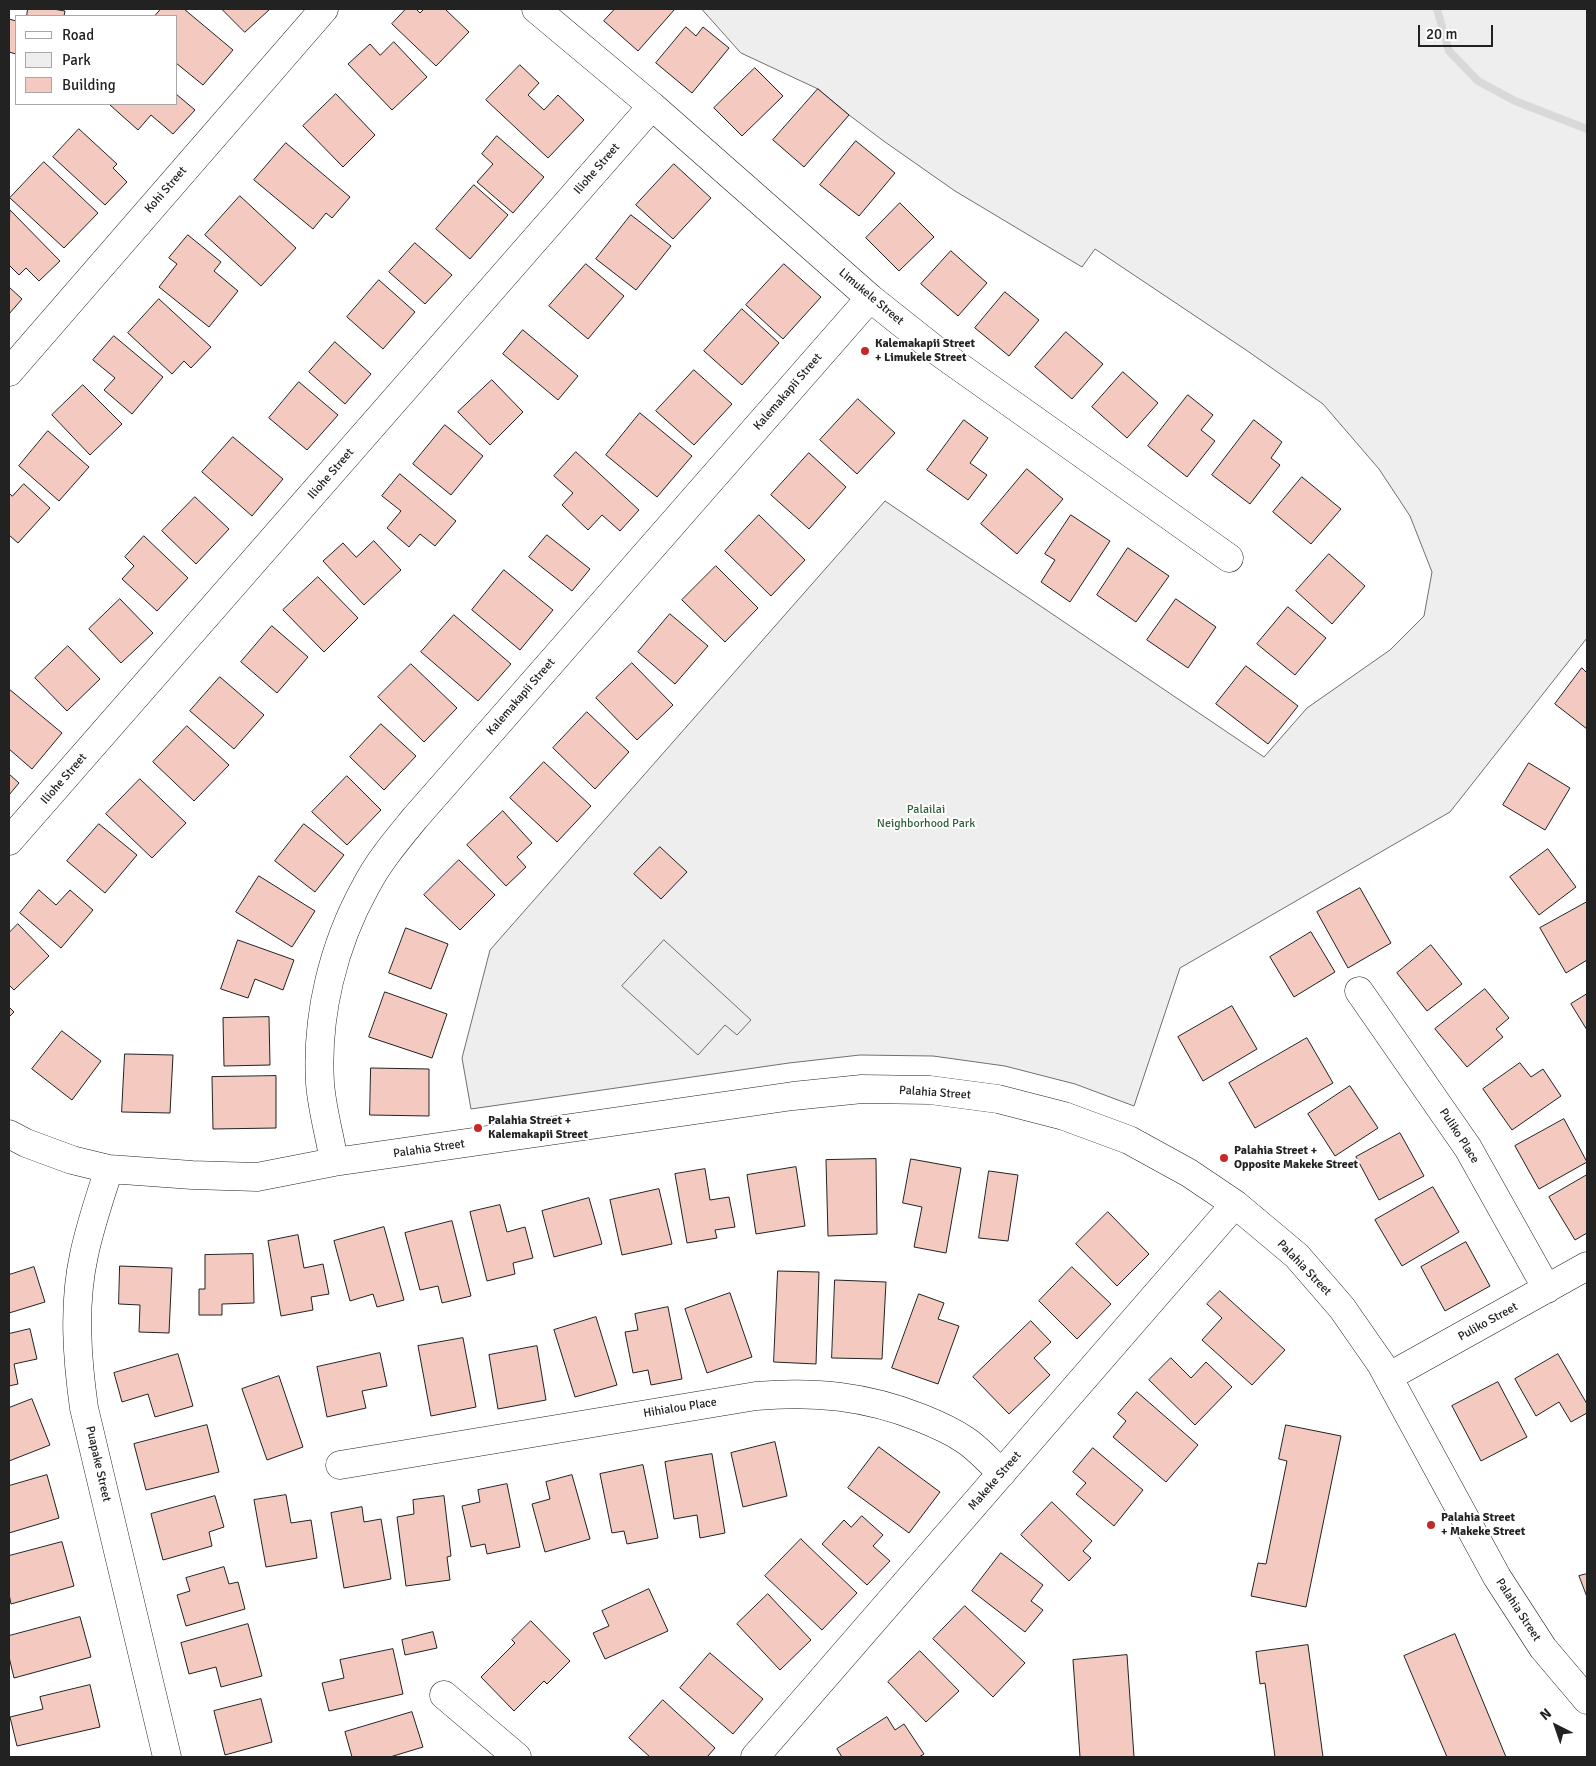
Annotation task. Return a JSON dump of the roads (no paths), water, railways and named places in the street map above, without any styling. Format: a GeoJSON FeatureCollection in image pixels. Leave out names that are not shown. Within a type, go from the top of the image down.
{"type":"FeatureCollection","features":[{"type":"Feature","properties":{"kind":"street","name":"Kohi Street"},"geometry":{"type":"LineString","coordinates":[[9,372],[324,9]]}},
{"type":"Feature","properties":{"kind":"street","name":"Limukele Street"},"geometry":{"type":"LineString","coordinates":[[536,9],[652,106],[870,298],[933,348],[1229,558]]}},
{"type":"Feature","properties":{"kind":"street","name":"Iliohe Street"},"geometry":{"type":"LineString","coordinates":[[9,841],[652,106]]}},
{"type":"Feature","properties":{"kind":"street","name":"Kalemakapii Street"},"geometry":{"type":"LineString","coordinates":[[334,1162],[320,1084],[320,1043],[325,1002],[334,962],[348,923],[366,885],[388,850],[415,818],[870,298]]}},
{"type":"Feature","properties":{"kind":"street","name":"Puliko Place"},"geometry":{"type":"LineString","coordinates":[[1359,991],[1468,1148],[1547,1289]]}},
{"type":"Feature","properties":{"kind":"street","name":"Palahia Street"},"geometry":{"type":"LineString","coordinates":[[9,1134],[26,1143],[72,1160],[109,1169],[192,1176],[257,1177],[334,1162],[793,1096],[862,1089],[930,1090],[998,1099],[1064,1116],[1129,1140],[1189,1173],[1236,1204],[1297,1256],[1342,1308],[1381,1364],[1497,1577],[1543,1648],[1587,1700]]}},
{"type":"Feature","properties":{"kind":"street","name":"Puapake Street"},"geometry":{"type":"LineString","coordinates":[[109,1169],[84,1255],[78,1293],[77,1332],[79,1370],[84,1408],[167,1757]]}},
{"type":"Feature","properties":{"kind":"street","name":"Makeke Street"},"geometry":{"type":"LineString","coordinates":[[766,1753],[1002,1473],[1236,1204]]}},
{"type":"Feature","properties":{"kind":"street","name":"Puliko Street"},"geometry":{"type":"LineString","coordinates":[[1388,1377],[1587,1266]]}},
{"type":"Feature","properties":{"kind":"street","name":"Hihialou Place"},"geometry":{"type":"LineString","coordinates":[[340,1465],[756,1396],[792,1393],[829,1394],[865,1400],[900,1410],[934,1423],[966,1440],[1002,1473]]}},
{"type":"Feature","properties":{"kind":"street"},"geometry":{"type":"LineString","coordinates":[[444,1695],[517,1757]]}},
{"type":"Feature","properties":{"kind":"waterway"},"geometry":{"type":"LineString","coordinates":[[1437,9],[1449,51],[1478,81],[1515,101],[1587,129]]}},
{"type":"Feature","properties":{"kind":"place","name":"Kalemakapii Street + Limukele Street"},"geometry":{"type":"Point","coordinates":[865,351]}},
{"type":"Feature","properties":{"kind":"place","name":"Palahia Street + Kalemakapii Street"},"geometry":{"type":"Point","coordinates":[478,1128]}},
{"type":"Feature","properties":{"kind":"place","name":"Palahia Street + Opposite Makeke Street"},"geometry":{"type":"Point","coordinates":[1224,1158]}},
{"type":"Feature","properties":{"kind":"place","name":"Palahia Street + Makeke Street"},"geometry":{"type":"Point","coordinates":[1431,1525]}},
{"type":"Feature","properties":{"kind":"park label","name":"Palailai Neighborhood Park"},"geometry":{"type":"Point","coordinates":[926,817]}}]}
